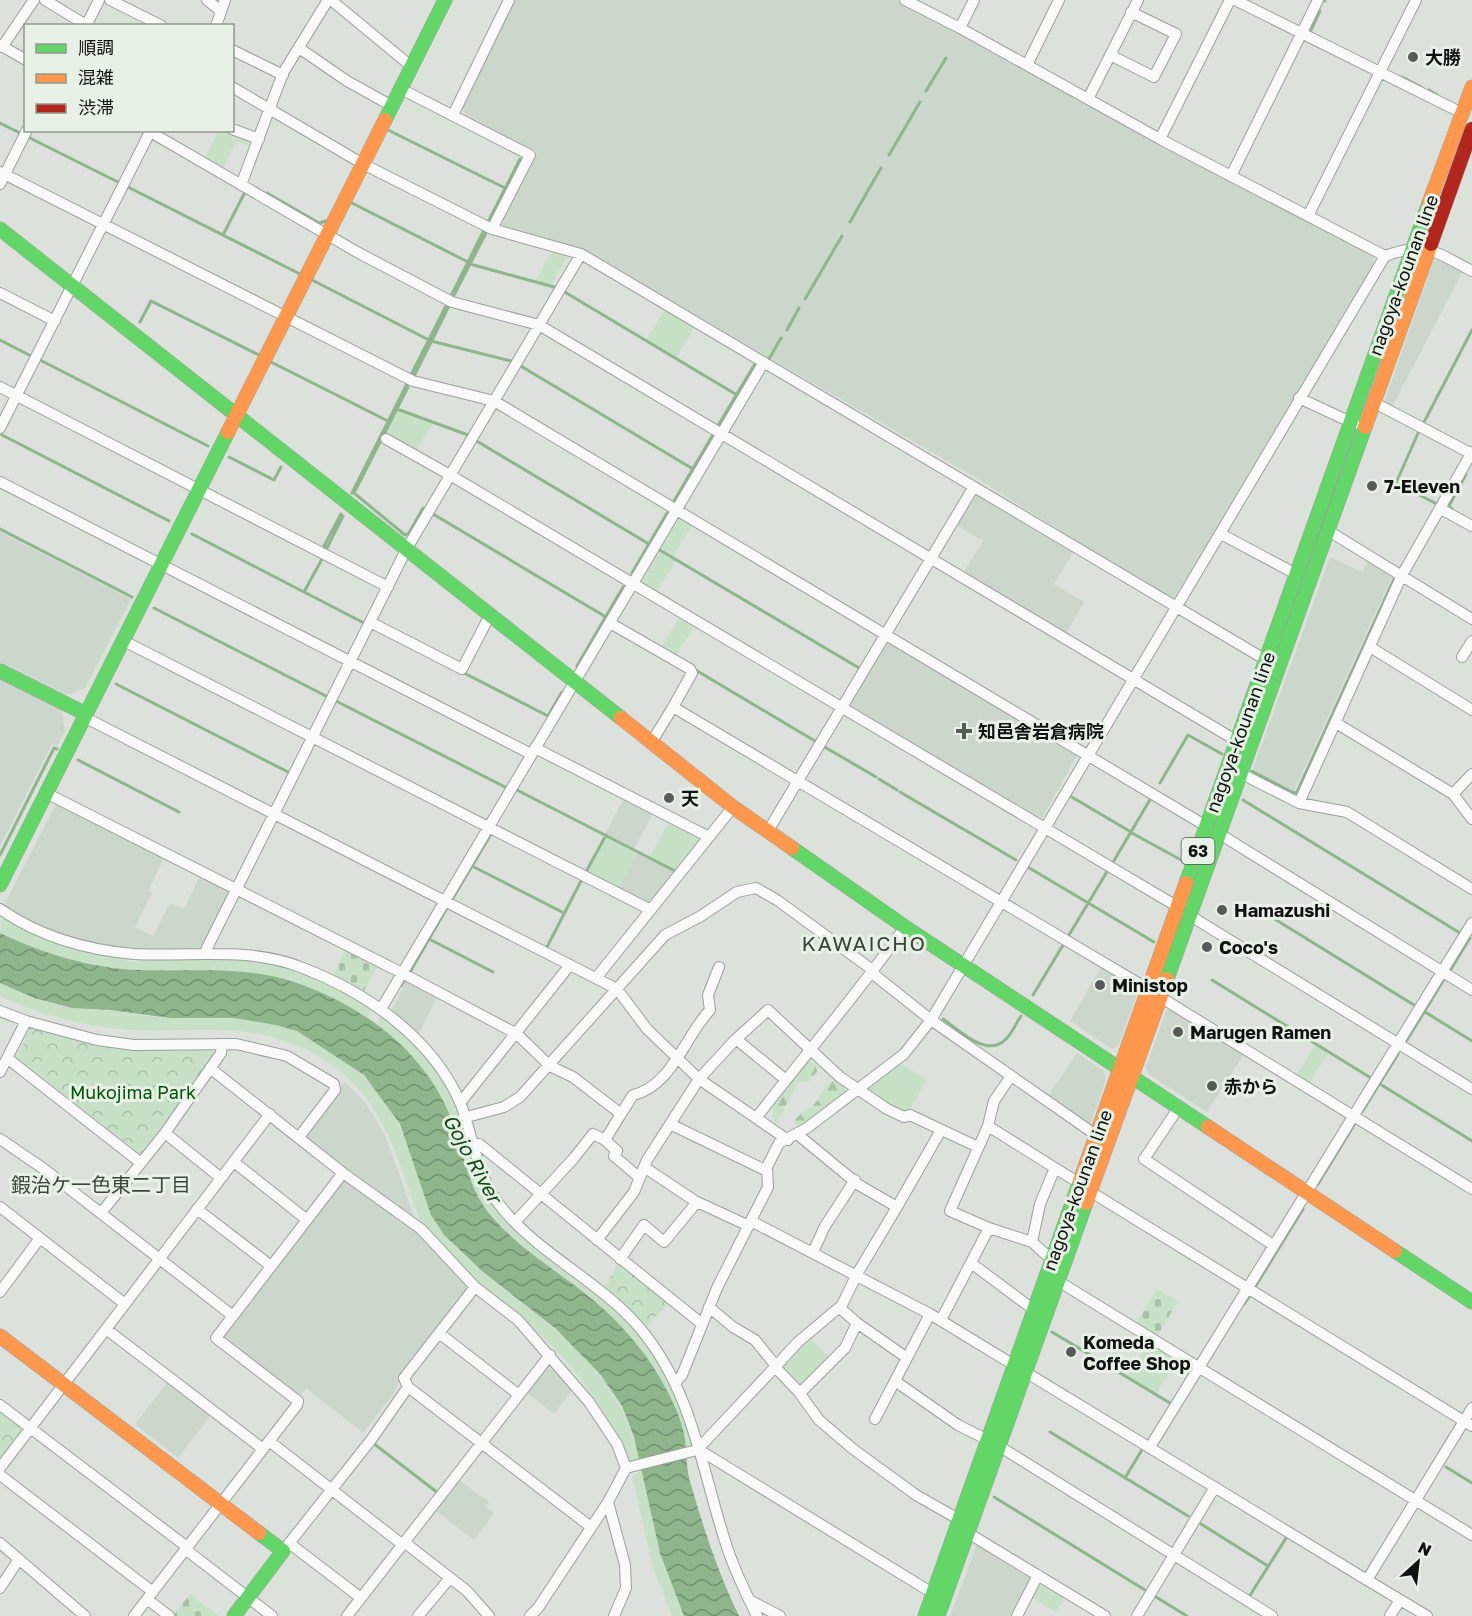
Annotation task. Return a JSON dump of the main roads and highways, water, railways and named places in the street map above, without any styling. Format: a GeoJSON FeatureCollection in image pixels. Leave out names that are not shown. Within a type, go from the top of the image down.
{"type":"FeatureCollection","features":[{"type":"Feature","properties":{"kind":"water"},"geometry":{"type":"Polygon","coordinates":[[[0,933],[68,959],[104,967],[139,970],[237,971],[294,982],[345,1004],[391,1036],[411,1055],[443,1100],[454,1126],[473,1186],[485,1208],[521,1245],[613,1318],[642,1351],[661,1379],[680,1420],[685,1437],[689,1478],[696,1502],[718,1568],[739,1616],[684,1616],[660,1553],[634,1437],[622,1406],[600,1374],[556,1329],[483,1272],[444,1235],[431,1215],[400,1124],[364,1075],[297,1031],[276,1025],[234,1018],[170,1018],[110,1010],[72,1008],[34,998],[0,983],[0,933]]]}},
{"type":"Feature","properties":{"kind":"waterway"},"geometry":{"type":"LineString","coordinates":[[1312,33],[1310,32],[1320,11]]}},
{"type":"Feature","properties":{"kind":"waterway"},"geometry":{"type":"LineString","coordinates":[[926,91],[946,58]]}},
{"type":"Feature","properties":{"kind":"waterway"},"geometry":{"type":"LineString","coordinates":[[1402,77],[1421,87]]}},
{"type":"Feature","properties":{"kind":"waterway"},"geometry":{"type":"LineString","coordinates":[[1429,90],[1437,95]]}},
{"type":"Feature","properties":{"kind":"waterway"},"geometry":{"type":"LineString","coordinates":[[889,155],[920,102]]}},
{"type":"Feature","properties":{"kind":"waterway"},"geometry":{"type":"LineString","coordinates":[[0,123],[22,134]]}},
{"type":"Feature","properties":{"kind":"waterway"},"geometry":{"type":"LineString","coordinates":[[386,129],[505,188]]}},
{"type":"Feature","properties":{"kind":"waterway"},"geometry":{"type":"LineString","coordinates":[[28,137],[118,182]]}},
{"type":"Feature","properties":{"kind":"waterway"},"geometry":{"type":"LineString","coordinates":[[488,222],[520,159]]}},
{"type":"Feature","properties":{"kind":"waterway"},"geometry":{"type":"LineString","coordinates":[[850,222],[881,168]]}},
{"type":"Feature","properties":{"kind":"waterway"},"geometry":{"type":"LineString","coordinates":[[128,187],[300,274]]}},
{"type":"Feature","properties":{"kind":"waterway"},"geometry":{"type":"LineString","coordinates":[[267,193],[319,223],[329,220]]}},
{"type":"Feature","properties":{"kind":"waterway"},"geometry":{"type":"LineString","coordinates":[[223,235],[244,194]]}},
{"type":"Feature","properties":{"kind":"waterway"},"geometry":{"type":"LineString","coordinates":[[350,202],[466,261]]}},
{"type":"Feature","properties":{"kind":"waterway"},"geometry":{"type":"LineString","coordinates":[[452,294],[483,232]]}},
{"type":"Feature","properties":{"kind":"waterway"},"geometry":{"type":"LineString","coordinates":[[454,295],[486,233]]}},
{"type":"Feature","properties":{"kind":"waterway"},"geometry":{"type":"LineString","coordinates":[[805,299],[842,236]]}},
{"type":"Feature","properties":{"kind":"waterway"},"geometry":{"type":"LineString","coordinates":[[470,264],[554,287]]}},
{"type":"Feature","properties":{"kind":"waterway"},"geometry":{"type":"LineString","coordinates":[[312,280],[429,340]]}},
{"type":"Feature","properties":{"kind":"waterway"},"geometry":{"type":"LineString","coordinates":[[563,291],[737,395]]}},
{"type":"Feature","properties":{"kind":"waterway"},"geometry":{"type":"LineString","coordinates":[[140,322],[151,301],[259,355]]}},
{"type":"Feature","properties":{"kind":"waterway"},"geometry":{"type":"LineString","coordinates":[[411,375],[447,304]]}},
{"type":"Feature","properties":{"kind":"waterway"},"geometry":{"type":"LineString","coordinates":[[414,376],[449,306]]}},
{"type":"Feature","properties":{"kind":"waterway"},"geometry":{"type":"LineString","coordinates":[[787,330],[799,308]]}},
{"type":"Feature","properties":{"kind":"waterway"},"geometry":{"type":"LineString","coordinates":[[1423,424],[1472,330]]}},
{"type":"Feature","properties":{"kind":"waterway"},"geometry":{"type":"LineString","coordinates":[[769,359],[781,338]]}},
{"type":"Feature","properties":{"kind":"waterway"},"geometry":{"type":"LineString","coordinates":[[0,340],[31,356]]}},
{"type":"Feature","properties":{"kind":"waterway"},"geometry":{"type":"LineString","coordinates":[[431,341],[511,361]]}},
{"type":"Feature","properties":{"kind":"waterway"},"geometry":{"type":"LineString","coordinates":[[40,360],[208,446]]}},
{"type":"Feature","properties":{"kind":"waterway"},"geometry":{"type":"LineString","coordinates":[[271,362],[388,421]]}},
{"type":"Feature","properties":{"kind":"waterway"},"geometry":{"type":"LineString","coordinates":[[719,424],[756,362]]}},
{"type":"Feature","properties":{"kind":"waterway"},"geometry":{"type":"LineString","coordinates":[[519,365],[693,469]]}},
{"type":"Feature","properties":{"kind":"waterway"},"geometry":{"type":"LineString","coordinates":[[352,493],[407,384]]}},
{"type":"Feature","properties":{"kind":"waterway"},"geometry":{"type":"LineString","coordinates":[[408,387],[354,493],[405,535],[409,533],[423,508]]}},
{"type":"Feature","properties":{"kind":"waterway"},"geometry":{"type":"LineString","coordinates":[[397,409],[468,435]]}},
{"type":"Feature","properties":{"kind":"waterway"},"geometry":{"type":"LineString","coordinates":[[1419,431],[1396,483],[1437,504]]}},
{"type":"Feature","properties":{"kind":"waterway"},"geometry":{"type":"LineString","coordinates":[[2,435],[169,521]]}},
{"type":"Feature","properties":{"kind":"waterway"},"geometry":{"type":"LineString","coordinates":[[674,501],[712,436]]}},
{"type":"Feature","properties":{"kind":"waterway"},"geometry":{"type":"LineString","coordinates":[[475,440],[649,544]]}},
{"type":"Feature","properties":{"kind":"waterway"},"geometry":{"type":"LineString","coordinates":[[229,457],[274,480],[281,467]]}},
{"type":"Feature","properties":{"kind":"waterway"},"geometry":{"type":"LineString","coordinates":[[1452,509],[1449,506],[1466,474]]}},
{"type":"Feature","properties":{"kind":"waterway"},"geometry":{"type":"LineString","coordinates":[[632,573],[667,513]]}},
{"type":"Feature","properties":{"kind":"waterway"},"geometry":{"type":"LineString","coordinates":[[327,548],[324,546],[341,514]]}},
{"type":"Feature","properties":{"kind":"waterway"},"geometry":{"type":"LineString","coordinates":[[433,514],[606,617]]}},
{"type":"Feature","properties":{"kind":"waterway"},"geometry":{"type":"LineString","coordinates":[[327,548],[343,516]]}},
{"type":"Feature","properties":{"kind":"waterway"},"geometry":{"type":"LineString","coordinates":[[0,529],[132,597]]}},
{"type":"Feature","properties":{"kind":"waterway"},"geometry":{"type":"LineString","coordinates":[[192,534],[304,592],[322,559]]}},
{"type":"Feature","properties":{"kind":"waterway"},"geometry":{"type":"LineString","coordinates":[[658,549],[859,668]]}},
{"type":"Feature","properties":{"kind":"waterway"},"geometry":{"type":"LineString","coordinates":[[1252,771],[1294,793],[1297,792],[1394,579]]}},
{"type":"Feature","properties":{"kind":"waterway"},"geometry":{"type":"LineString","coordinates":[[577,666],[623,587]]}},
{"type":"Feature","properties":{"kind":"waterway"},"geometry":{"type":"LineString","coordinates":[[304,592],[364,623]]}},
{"type":"Feature","properties":{"kind":"waterway"},"geometry":{"type":"LineString","coordinates":[[154,608],[326,696]]}},
{"type":"Feature","properties":{"kind":"waterway"},"geometry":{"type":"LineString","coordinates":[[694,669],[815,741]]}},
{"type":"Feature","properties":{"kind":"waterway"},"geometry":{"type":"LineString","coordinates":[[462,672],[548,716],[562,692]]}},
{"type":"Feature","properties":{"kind":"waterway"},"geometry":{"type":"LineString","coordinates":[[116,684],[288,772]]}},
{"type":"Feature","properties":{"kind":"waterway"},"geometry":{"type":"LineString","coordinates":[[336,701],[507,788]]}},
{"type":"Feature","properties":{"kind":"waterway"},"geometry":{"type":"LineString","coordinates":[[1160,783],[1188,735],[1222,754]]}},
{"type":"Feature","properties":{"kind":"waterway"},"geometry":{"type":"LineString","coordinates":[[823,746],[876,777]]}},
{"type":"Feature","properties":{"kind":"waterway"},"geometry":{"type":"LineString","coordinates":[[0,855],[54,748],[57,749]]}},
{"type":"Feature","properties":{"kind":"waterway"},"geometry":{"type":"LineString","coordinates":[[78,760],[179,812]]}},
{"type":"Feature","properties":{"kind":"waterway"},"geometry":{"type":"LineString","coordinates":[[879,779],[897,790]]}},
{"type":"Feature","properties":{"kind":"waterway"},"geometry":{"type":"LineString","coordinates":[[517,790],[675,871]]}},
{"type":"Feature","properties":{"kind":"waterway"},"geometry":{"type":"LineString","coordinates":[[900,792],[963,829]]}},
{"type":"Feature","properties":{"kind":"waterway"},"geometry":{"type":"LineString","coordinates":[[1070,796],[1131,832]]}},
{"type":"Feature","properties":{"kind":"waterway"},"geometry":{"type":"LineString","coordinates":[[1112,864],[1151,798]]}},
{"type":"Feature","properties":{"kind":"waterway"},"geometry":{"type":"LineString","coordinates":[[1243,800],[1460,933]]}},
{"type":"Feature","properties":{"kind":"waterway"},"geometry":{"type":"LineString","coordinates":[[965,830],[1016,860]]}},
{"type":"Feature","properties":{"kind":"waterway"},"geometry":{"type":"LineString","coordinates":[[1130,832],[1183,861]]}},
{"type":"Feature","properties":{"kind":"waterway"},"geometry":{"type":"LineString","coordinates":[[453,898],[491,834]]}},
{"type":"Feature","properties":{"kind":"waterway"},"geometry":{"type":"LineString","coordinates":[[586,872],[606,835]]}},
{"type":"Feature","properties":{"kind":"waterway"},"geometry":{"type":"LineString","coordinates":[[472,866],[564,913]]}},
{"type":"Feature","properties":{"kind":"waterway"},"geometry":{"type":"LineString","coordinates":[[1026,866],[1154,942]]}},
{"type":"Feature","properties":{"kind":"waterway"},"geometry":{"type":"LineString","coordinates":[[1033,995],[1108,870]]}},
{"type":"Feature","properties":{"kind":"waterway"},"geometry":{"type":"LineString","coordinates":[[547,947],[582,879]]}},
{"type":"Feature","properties":{"kind":"waterway"},"geometry":{"type":"LineString","coordinates":[[410,972],[448,906]]}},
{"type":"Feature","properties":{"kind":"waterway"},"geometry":{"type":"LineString","coordinates":[[1273,918],[1414,1005]]}},
{"type":"Feature","properties":{"kind":"waterway"},"geometry":{"type":"LineString","coordinates":[[1451,969],[1470,938]]}},
{"type":"Feature","properties":{"kind":"waterway"},"geometry":{"type":"LineString","coordinates":[[429,939],[493,972]]}},
{"type":"Feature","properties":{"kind":"waterway"},"geometry":{"type":"LineString","coordinates":[[1212,980],[1371,1078]]}},
{"type":"Feature","properties":{"kind":"waterway"},"geometry":{"type":"LineString","coordinates":[[401,986],[404,981]]}},
{"type":"Feature","properties":{"kind":"waterway"},"geometry":{"type":"LineString","coordinates":[[1407,1040],[1443,981]]}},
{"type":"Feature","properties":{"kind":"waterway"},"geometry":{"type":"LineString","coordinates":[[1425,1012],[1472,1041]]}},
{"type":"Feature","properties":{"kind":"waterway"},"geometry":{"type":"LineString","coordinates":[[943,1019],[973,1040],[990,1046],[998,1045],[1005,1040],[1021,1016]]}},
{"type":"Feature","properties":{"kind":"waterway"},"geometry":{"type":"LineString","coordinates":[[1362,1112],[1398,1054]]}},
{"type":"Feature","properties":{"kind":"waterway"},"geometry":{"type":"LineString","coordinates":[[1380,1084],[1472,1141]]}},
{"type":"Feature","properties":{"kind":"waterway"},"geometry":{"type":"LineString","coordinates":[[1318,1184],[1354,1125]]}},
{"type":"Feature","properties":{"kind":"waterway"},"geometry":{"type":"LineString","coordinates":[[1255,1287],[1303,1209]]}},
{"type":"Feature","properties":{"kind":"waterway"},"geometry":{"type":"LineString","coordinates":[[1243,1305],[1249,1297]]}},
{"type":"Feature","properties":{"kind":"waterway"},"geometry":{"type":"LineString","coordinates":[[1052,1332],[1170,1403]]}},
{"type":"Feature","properties":{"kind":"waterway"},"geometry":{"type":"LineString","coordinates":[[1050,1432],[1188,1516]]}},
{"type":"Feature","properties":{"kind":"waterway"},"geometry":{"type":"LineString","coordinates":[[373,1443],[438,1493]]}},
{"type":"Feature","properties":{"kind":"waterway"},"geometry":{"type":"LineString","coordinates":[[1125,1478],[1143,1448]]}},
{"type":"Feature","properties":{"kind":"waterway"},"geometry":{"type":"LineString","coordinates":[[1446,1467],[1472,1483]]}},
{"type":"Feature","properties":{"kind":"waterway"},"geometry":{"type":"LineString","coordinates":[[994,1497],[1145,1590]]}},
{"type":"Feature","properties":{"kind":"waterway"},"geometry":{"type":"LineString","coordinates":[[1201,1524],[1268,1566]]}},
{"type":"Feature","properties":{"kind":"waterway"},"geometry":{"type":"LineString","coordinates":[[1249,1597],[1288,1535]]}},
{"type":"Feature","properties":{"kind":"waterway"},"geometry":{"type":"LineString","coordinates":[[1156,1597],[1187,1616]]}},
{"type":"Feature","properties":{"kind":"place","name":"大勝"},"geometry":{"type":"Point","coordinates":[1413,57]}},
{"type":"Feature","properties":{"kind":"place","name":"7-Eleven"},"geometry":{"type":"Point","coordinates":[1372,486]}},
{"type":"Feature","properties":{"kind":"place","name":"知邑舎岩倉病院"},"geometry":{"type":"Point","coordinates":[964,731]}},
{"type":"Feature","properties":{"kind":"place","name":"天"},"geometry":{"type":"Point","coordinates":[669,798]}},
{"type":"Feature","properties":{"kind":"place","name":"Hamazushi"},"geometry":{"type":"Point","coordinates":[1222,910]}},
{"type":"Feature","properties":{"kind":"place","name":"Coco's"},"geometry":{"type":"Point","coordinates":[1207,947]}},
{"type":"Feature","properties":{"kind":"place","name":"Ministop"},"geometry":{"type":"Point","coordinates":[1100,985]}},
{"type":"Feature","properties":{"kind":"place","name":"Marugen Ramen"},"geometry":{"type":"Point","coordinates":[1178,1032]}},
{"type":"Feature","properties":{"kind":"place","name":"赤から"},"geometry":{"type":"Point","coordinates":[1212,1086]}},
{"type":"Feature","properties":{"kind":"place","name":"Komeda Coffee Shop"},"geometry":{"type":"Point","coordinates":[1071,1352]}},
{"type":"Feature","properties":{"kind":"district","name":"KAWAICHO"},"geometry":{"type":"Point","coordinates":[864,943]}},
{"type":"Feature","properties":{"kind":"district","name":"鍜治ケ一色東二丁目"},"geometry":{"type":"Point","coordinates":[101,1184]}},
{"type":"Feature","properties":{"kind":"park label","name":"Mukojima Park"},"geometry":{"type":"Point","coordinates":[133,1092]}},
{"type":"Feature","properties":{"kind":"water label","name":"Gojo River"},"geometry":{"type":"Point","coordinates":[473,1158]}}]}
